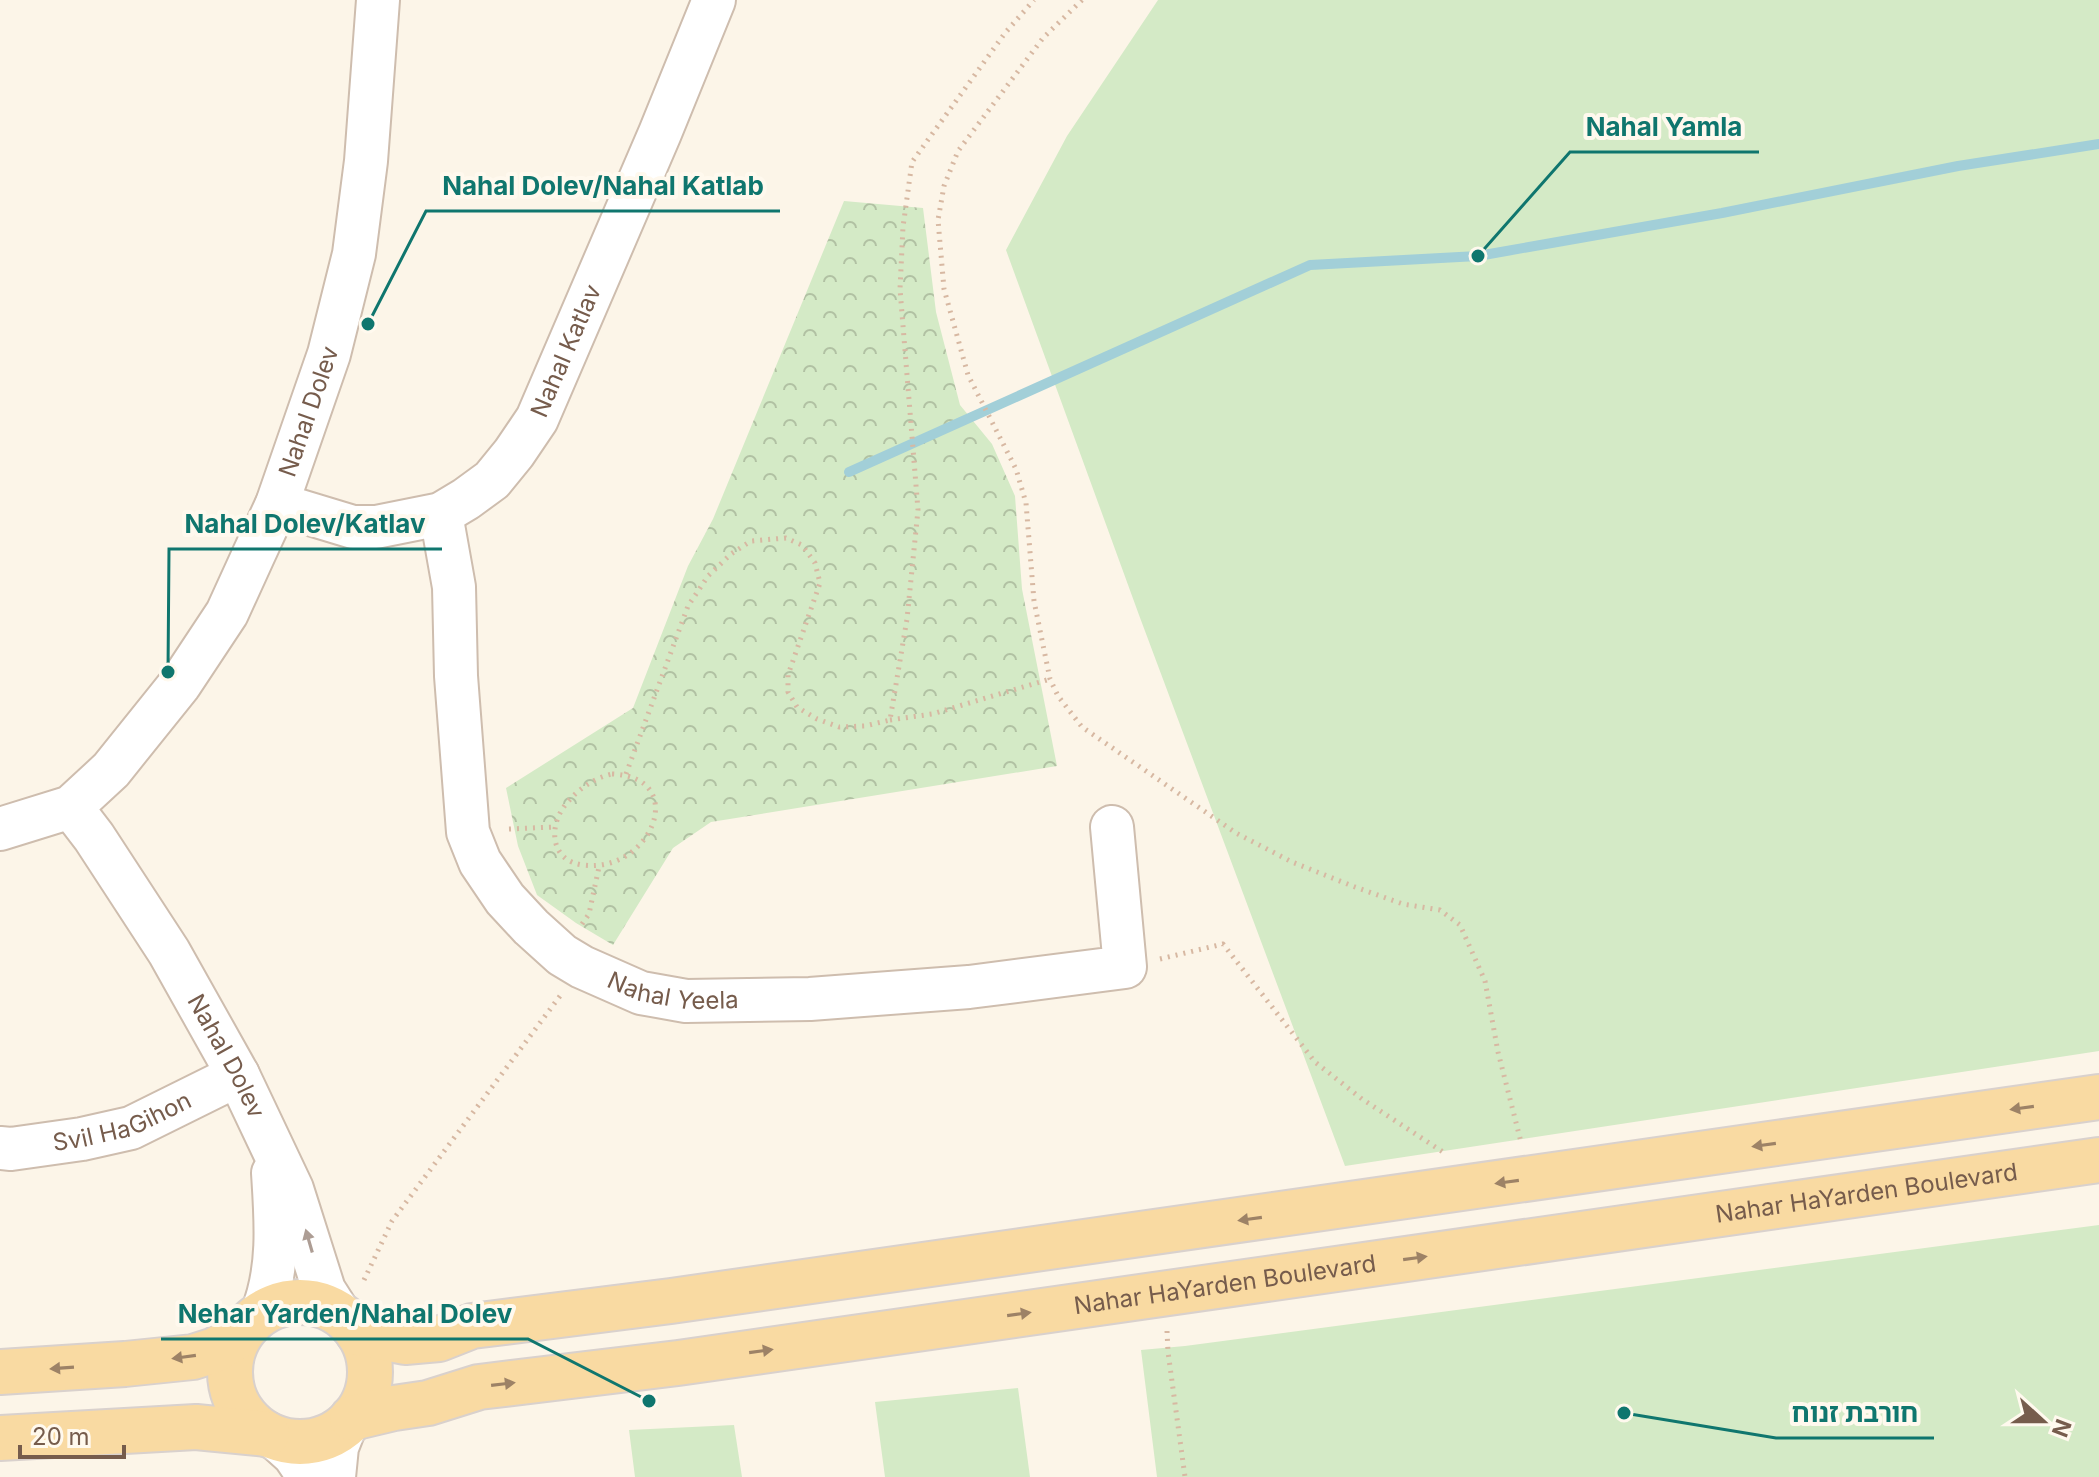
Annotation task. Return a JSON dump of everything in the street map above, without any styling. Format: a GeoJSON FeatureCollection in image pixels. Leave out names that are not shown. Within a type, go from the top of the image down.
{"type":"FeatureCollection","features":[{"type":"Feature","properties":{"kind":"main road"},"geometry":{"type":"LineString","coordinates":[[0,1372],[193,1357],[215,1350],[281,1304],[303,1301],[325,1306],[347,1321],[405,1342],[439,1339],[472,1326],[671,1301],[2099,1097]]}},
{"type":"Feature","properties":{"kind":"main road","name":"Nahar HaYarden Boulevard"},"geometry":{"type":"LineString","coordinates":[[349,1421],[394,1408],[428,1403],[479,1387],[678,1363],[2099,1160]]}},
{"type":"Feature","properties":{"kind":"main road"},"geometry":{"type":"LineString","coordinates":[[0,1438],[196,1427],[271,1436],[293,1442],[312,1441],[330,1435],[349,1421],[363,1401],[369,1382],[369,1362],[364,1342],[347,1321]]}},
{"type":"Feature","properties":{"kind":"main road"},"geometry":{"type":"LineString","coordinates":[[250,1324],[231,1357],[232,1389],[241,1410],[271,1436]]}},
{"type":"Feature","properties":{"kind":"street","name":"Nahal Dolev"},"geometry":{"type":"LineString","coordinates":[[0,829],[71,807],[111,770],[180,684],[227,613],[277,504],[329,354],[354,254],[366,161],[378,0]]}},
{"type":"Feature","properties":{"kind":"street","name":"Nahal Katlav"},"geometry":{"type":"LineString","coordinates":[[277,504],[353,527],[376,527],[441,514],[492,480],[537,419],[714,0]]}},
{"type":"Feature","properties":{"kind":"street","name":"Nahal Yeela"},"geometry":{"type":"LineString","coordinates":[[441,514],[454,587],[457,690],[468,832],[480,862],[505,899],[531,927],[572,961],[641,993],[686,1001],[810,999],[969,987],[1125,967]]}},
{"type":"Feature","properties":{"kind":"street","name":"Nahal Dolev"},"geometry":{"type":"LineString","coordinates":[[71,807],[169,952],[238,1075],[292,1189],[324,1290],[347,1321]]}},
{"type":"Feature","properties":{"kind":"street"},"geometry":{"type":"LineString","coordinates":[[1112,827],[1125,967]]}},
{"type":"Feature","properties":{"kind":"street","name":"Svil HaGihon"},"geometry":{"type":"LineString","coordinates":[[0,1148],[82,1139],[131,1128],[238,1075]]}},
{"type":"Feature","properties":{"kind":"street","name":"Nahal Dolev"},"geometry":{"type":"LineString","coordinates":[[250,1324],[270,1293],[276,1218],[271,1148]]}},
{"type":"Feature","properties":{"kind":"street"},"geometry":{"type":"LineString","coordinates":[[334,1477],[337,1447],[349,1421]]}},
{"type":"Feature","properties":{"kind":"street"},"geometry":{"type":"LineString","coordinates":[[271,1436],[294,1455],[309,1477]]}},
{"type":"Feature","properties":{"kind":"path"},"geometry":{"type":"LineString","coordinates":[[890,720],[907,619],[918,510],[900,289],[903,227],[912,162],[1005,33],[1034,0]]}},
{"type":"Feature","properties":{"kind":"path"},"geometry":{"type":"LineString","coordinates":[[1082,0],[1043,38],[958,151],[944,186],[938,220],[944,289],[968,375],[1016,469],[1026,503],[1034,601],[1050,679],[1058,696],[1082,727],[1236,833],[1292,862],[1355,887],[1403,904],[1440,910],[1460,925],[1485,981],[1498,1052],[1522,1147]]}},
{"type":"Feature","properties":{"kind":"path"},"geometry":{"type":"LineString","coordinates":[[626,774],[688,606],[708,576],[731,554],[751,541],[786,538],[802,545],[815,563],[820,583],[788,675],[788,692],[797,707],[817,719],[839,727],[865,726],[932,714],[1050,679]]}},
{"type":"Feature","properties":{"kind":"path"},"geometry":{"type":"LineString","coordinates":[[626,774],[650,791],[656,804],[656,818],[642,844],[619,861],[599,867],[574,864],[561,855],[555,842],[555,827],[560,812],[566,803],[598,777],[626,774]]}},
{"type":"Feature","properties":{"kind":"path"},"geometry":{"type":"LineString","coordinates":[[347,1321],[392,1221],[572,961],[589,914],[599,867]]}},
{"type":"Feature","properties":{"kind":"path"},"geometry":{"type":"LineString","coordinates":[[1125,967],[1223,944],[1315,1062],[1372,1106],[1495,1184]]}},
{"type":"Feature","properties":{"kind":"path"},"geometry":{"type":"LineString","coordinates":[[1181,1291],[1167,1326],[1185,1477]]}},
{"type":"Feature","properties":{"kind":"green space"},"geometry":{"type":"Polygon","coordinates":[[[1158,0],[2099,0],[2099,1051],[1345,1166],[1006,250],[1067,136],[1158,0]]]}},
{"type":"Feature","properties":{"kind":"green space"},"geometry":{"type":"Polygon","coordinates":[[[844,201],[923,208],[936,312],[960,405],[992,444],[1015,496],[1022,589],[1057,766],[711,822],[673,848],[613,945],[537,895],[518,846],[506,788],[633,708],[688,566],[713,519],[844,201]]]}},
{"type":"Feature","properties":{"kind":"green space"},"geometry":{"type":"Polygon","coordinates":[[[2099,1225],[2099,1477],[1157,1477],[1141,1350],[2099,1225]]]}},
{"type":"Feature","properties":{"kind":"green space"},"geometry":{"type":"Polygon","coordinates":[[[1018,1388],[1030,1477],[885,1477],[875,1402],[1018,1388]]]}},
{"type":"Feature","properties":{"kind":"green space"},"geometry":{"type":"Polygon","coordinates":[[[734,1425],[742,1477],[635,1477],[629,1430],[734,1425]]]}},
{"type":"Feature","properties":{"kind":"waterway"},"geometry":{"type":"LineString","coordinates":[[849,472],[1310,265],[1478,256],[1722,213],[1958,166],[2099,144]]}},
{"type":"Feature","properties":{"kind":"place","name":"Nahal Yamla"},"geometry":{"type":"Point","coordinates":[1478,256]}},
{"type":"Feature","properties":{"kind":"place","name":"Nahal Dolev/Nahal Katlab"},"geometry":{"type":"Point","coordinates":[368,324]}},
{"type":"Feature","properties":{"kind":"place","name":"Nahal Dolev/Katlav"},"geometry":{"type":"Point","coordinates":[168,672]}},
{"type":"Feature","properties":{"kind":"place","name":"Nehar Yarden/Nahal Dolev"},"geometry":{"type":"Point","coordinates":[649,1401]}},
{"type":"Feature","properties":{"kind":"place","name":"חורבת זנוח"},"geometry":{"type":"Point","coordinates":[1624,1413]}}]}
